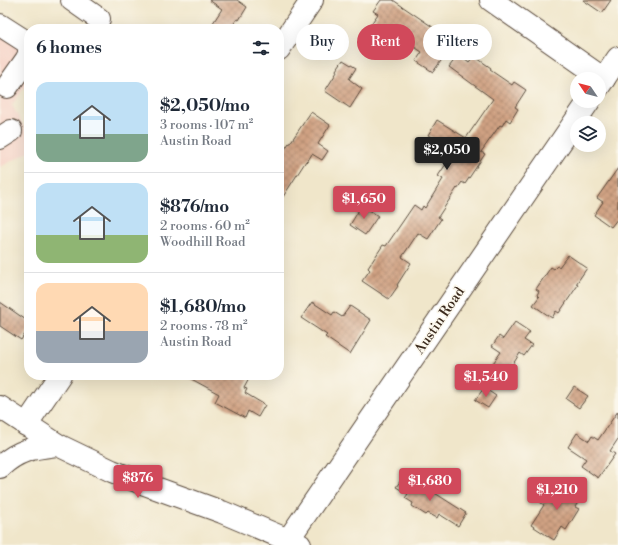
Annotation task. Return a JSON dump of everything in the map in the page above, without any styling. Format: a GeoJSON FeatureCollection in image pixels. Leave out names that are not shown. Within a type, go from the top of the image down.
{"type":"FeatureCollection","features":[{"type":"Feature","properties":{"kind":"street"},"geometry":{"type":"LineString","coordinates":[[72,0],[99,19]]}},
{"type":"Feature","properties":{"kind":"street"},"geometry":{"type":"LineString","coordinates":[[284,42],[312,0]]}},
{"type":"Feature","properties":{"kind":"street"},"geometry":{"type":"LineString","coordinates":[[491,0],[586,72]]}},
{"type":"Feature","properties":{"kind":"street"},"geometry":{"type":"LineString","coordinates":[[0,25],[24,40]]}},
{"type":"Feature","properties":{"kind":"street"},"geometry":{"type":"LineString","coordinates":[[606,76],[618,58]]}},
{"type":"Feature","properties":{"kind":"street"},"geometry":{"type":"LineString","coordinates":[[7,88],[24,63]]}},
{"type":"Feature","properties":{"kind":"street","name":"Austin Road"},"geometry":{"type":"LineString","coordinates":[[294,542],[584,108]]}},
{"type":"Feature","properties":{"kind":"street"},"geometry":{"type":"LineString","coordinates":[[26,425],[57,380]]}},
{"type":"Feature","properties":{"kind":"street"},"geometry":{"type":"LineString","coordinates":[[0,407],[58,445],[112,471],[222,512],[294,542]]}},
{"type":"Feature","properties":{"kind":"street"},"geometry":{"type":"LineString","coordinates":[[0,467],[11,457],[25,450],[58,445]]}},
{"type":"Feature","properties":{"kind":"shaded area"},"geometry":{"type":"Polygon","coordinates":[[[0,18],[24,35],[24,88],[12,105],[24,127],[24,155],[0,167],[0,18]]]}},
{"type":"Feature","properties":{"kind":"building"},"geometry":{"type":"Polygon","coordinates":[[[209,0],[237,0],[247,7],[239,20],[237,19],[234,24],[212,24],[222,9],[209,0]]]}},
{"type":"Feature","properties":{"kind":"building"},"geometry":{"type":"Polygon","coordinates":[[[381,0],[393,0],[428,24],[423,24],[423,60],[442,60],[433,72],[416,61],[422,52],[415,47],[415,24],[371,24],[378,14],[373,11],[381,0]]]}},
{"type":"Feature","properties":{"kind":"building"},"geometry":{"type":"Polygon","coordinates":[[[583,0],[611,0],[602,13],[583,0]]]}},
{"type":"Feature","properties":{"kind":"building"},"geometry":{"type":"Polygon","coordinates":[[[343,60],[356,68],[349,79],[362,89],[350,108],[325,91],[337,72],[336,70],[343,60]]]}},
{"type":"Feature","properties":{"kind":"building"},"geometry":{"type":"Polygon","coordinates":[[[454,60],[466,60],[469,62],[471,60],[480,60],[491,68],[490,70],[512,85],[514,82],[526,90],[515,107],[518,109],[510,122],[506,119],[502,126],[500,125],[481,152],[485,154],[465,184],[462,182],[457,188],[438,217],[441,219],[428,239],[418,233],[402,257],[411,263],[389,299],[362,281],[370,270],[368,268],[383,245],[386,246],[414,205],[421,210],[423,206],[425,208],[443,179],[438,176],[454,152],[428,135],[437,120],[466,138],[493,99],[449,67],[454,60]]]}},
{"type":"Feature","properties":{"kind":"building"},"geometry":{"type":"Polygon","coordinates":[[[311,112],[330,125],[318,144],[328,151],[322,160],[312,154],[284,195],[284,150],[311,112]]]}},
{"type":"Feature","properties":{"kind":"building"},"geometry":{"type":"Polygon","coordinates":[[[618,168],[618,218],[611,227],[594,215],[603,202],[597,198],[618,168]]]}},
{"type":"Feature","properties":{"kind":"building"},"geometry":{"type":"Polygon","coordinates":[[[362,205],[378,216],[365,235],[350,225],[362,205]]]}},
{"type":"Feature","properties":{"kind":"building"},"geometry":{"type":"Polygon","coordinates":[[[568,255],[587,268],[576,284],[578,285],[559,313],[556,311],[552,318],[533,305],[539,297],[537,295],[539,291],[536,289],[551,267],[554,269],[557,266],[559,267],[568,255]]]}},
{"type":"Feature","properties":{"kind":"building"},"geometry":{"type":"Polygon","coordinates":[[[0,302],[24,319],[24,336],[21,340],[0,326],[0,302]]]}},
{"type":"Feature","properties":{"kind":"building"},"geometry":{"type":"Polygon","coordinates":[[[312,302],[332,315],[334,312],[342,317],[350,306],[371,320],[350,354],[325,337],[327,335],[301,318],[312,302]]]}},
{"type":"Feature","properties":{"kind":"building"},"geometry":{"type":"Polygon","coordinates":[[[515,322],[530,332],[524,340],[532,345],[524,356],[520,353],[506,375],[504,375],[491,366],[501,352],[492,346],[499,336],[503,339],[515,322]]]}},
{"type":"Feature","properties":{"kind":"building"},"geometry":{"type":"Polygon","coordinates":[[[193,380],[248,380],[244,388],[247,389],[245,393],[265,405],[258,417],[248,411],[245,418],[215,402],[219,394],[193,380]]]}},
{"type":"Feature","properties":{"kind":"building"},"geometry":{"type":"Polygon","coordinates":[[[574,387],[588,396],[579,408],[566,399],[574,387]]]}},
{"type":"Feature","properties":{"kind":"building"},"geometry":{"type":"Polygon","coordinates":[[[484,388],[496,396],[488,408],[475,400],[484,388]]]}},
{"type":"Feature","properties":{"kind":"building"},"geometry":{"type":"Polygon","coordinates":[[[618,411],[618,439],[610,451],[615,454],[598,478],[581,466],[586,459],[568,447],[577,433],[589,441],[592,436],[598,440],[618,411]]]}},
{"type":"Feature","properties":{"kind":"building"},"geometry":{"type":"Polygon","coordinates":[[[404,476],[415,483],[416,481],[466,513],[458,526],[439,514],[437,518],[428,513],[426,515],[412,506],[413,503],[405,498],[408,494],[396,487],[404,476]]]}},
{"type":"Feature","properties":{"kind":"building"},"geometry":{"type":"Polygon","coordinates":[[[566,484],[583,495],[575,507],[579,509],[566,530],[562,527],[554,540],[531,525],[544,505],[540,502],[548,489],[559,496],[566,484]]]}}]}
